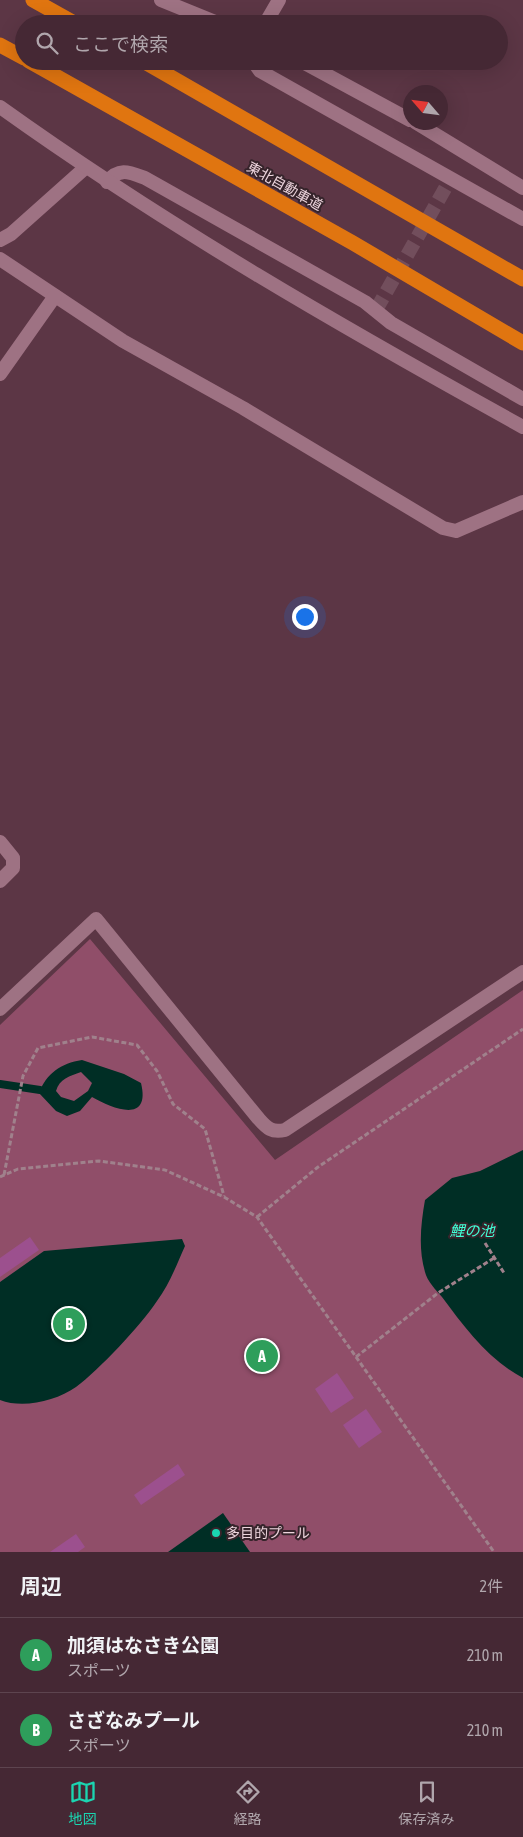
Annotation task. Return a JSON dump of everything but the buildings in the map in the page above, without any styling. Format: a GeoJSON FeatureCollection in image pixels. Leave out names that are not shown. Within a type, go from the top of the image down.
{"type":"FeatureCollection","features":[{"type":"Feature","properties":{"kind":"highway"},"geometry":{"type":"LineString","coordinates":[[33,0],[60,15]]}},
{"type":"Feature","properties":{"kind":"highway"},"geometry":{"type":"LineString","coordinates":[[0,45],[15,53]]}},
{"type":"Feature","properties":{"kind":"highway","name":"東北自動車道"},"geometry":{"type":"LineString","coordinates":[[45,70],[336,234],[523,343]]}},
{"type":"Feature","properties":{"kind":"highway"},"geometry":{"type":"LineString","coordinates":[[159,70],[523,279]]}},
{"type":"Feature","properties":{"kind":"street"},"geometry":{"type":"LineString","coordinates":[[161,0],[198,15]]}},
{"type":"Feature","properties":{"kind":"street"},"geometry":{"type":"LineString","coordinates":[[270,15],[279,0]]}},
{"type":"Feature","properties":{"kind":"street"},"geometry":{"type":"LineString","coordinates":[[259,70],[523,219]]}},
{"type":"Feature","properties":{"kind":"street"},"geometry":{"type":"LineString","coordinates":[[318,70],[403,116]]}},
{"type":"Feature","properties":{"kind":"street"},"geometry":{"type":"LineString","coordinates":[[0,107],[85,168],[171,224],[405,362],[523,427]]}},
{"type":"Feature","properties":{"kind":"street"},"geometry":{"type":"LineString","coordinates":[[428,130],[523,188]]}},
{"type":"Feature","properties":{"kind":"street"},"geometry":{"type":"LineString","coordinates":[[0,240],[11,234],[85,168]]}},
{"type":"Feature","properties":{"kind":"street"},"geometry":{"type":"LineString","coordinates":[[107,182],[117,172],[127,171],[145,178],[365,302],[391,323],[523,399]]}},
{"type":"Feature","properties":{"kind":"street"},"geometry":{"type":"LineString","coordinates":[[0,259],[123,341],[242,408],[443,528],[456,532],[523,502]]}},
{"type":"Feature","properties":{"kind":"street"},"geometry":{"type":"LineString","coordinates":[[0,374],[55,296]]}},
{"type":"Feature","properties":{"kind":"street"},"geometry":{"type":"LineString","coordinates":[[0,842],[14,858],[12,868],[0,880]]}},
{"type":"Feature","properties":{"kind":"street"},"geometry":{"type":"LineString","coordinates":[[0,1009],[96,919],[258,1118],[268,1129],[275,1132],[285,1130],[523,972]]}},
{"type":"Feature","properties":{"kind":"path"},"geometry":{"type":"LineString","coordinates":[[257,1217],[318,1167],[523,1029]]}},
{"type":"Feature","properties":{"kind":"path"},"geometry":{"type":"LineString","coordinates":[[2,1176],[23,1076],[38,1048],[92,1037],[137,1045],[157,1071],[173,1104],[205,1129],[224,1197]]}},
{"type":"Feature","properties":{"kind":"path"},"geometry":{"type":"LineString","coordinates":[[2,1176],[18,1169],[99,1160],[165,1170],[224,1197],[257,1217],[494,1552]]}},
{"type":"Feature","properties":{"kind":"path"},"geometry":{"type":"LineString","coordinates":[[485,1243],[504,1273]]}},
{"type":"Feature","properties":{"kind":"path"},"geometry":{"type":"LineString","coordinates":[[356,1357],[438,1293],[494,1258]]}},
{"type":"Feature","properties":{"kind":"shaded area"},"geometry":{"type":"Polygon","coordinates":[[[90,939],[275,1160],[523,990],[523,1552],[0,1552],[0,1025],[90,939]]]}},
{"type":"Feature","properties":{"kind":"water"},"geometry":{"type":"Polygon","coordinates":[[[82,1060],[124,1074],[141,1083],[143,1096],[141,1104],[135,1109],[119,1109],[92,1097],[80,1111],[67,1116],[56,1111],[39,1093],[46,1080],[55,1070],[82,1060]],[[81,1072],[62,1081],[56,1091],[61,1097],[74,1101],[88,1091],[92,1083],[81,1072]]]}},
{"type":"Feature","properties":{"kind":"water","name":"鯉の池"},"geometry":{"type":"Polygon","coordinates":[[[523,1150],[523,1378],[488,1353],[432,1285],[425,1272],[423,1263],[421,1227],[425,1200],[452,1178],[480,1171],[523,1150]]]}},
{"type":"Feature","properties":{"kind":"water"},"geometry":{"type":"Polygon","coordinates":[[[182,1239],[185,1246],[161,1295],[150,1311],[108,1359],[76,1387],[49,1400],[19,1404],[0,1400],[0,1282],[44,1251],[182,1239]]]}},
{"type":"Feature","properties":{"kind":"water","name":"多目的プール"},"geometry":{"type":"Polygon","coordinates":[[[223,1513],[250,1552],[168,1552],[223,1513]]]}},
{"type":"Feature","properties":{"kind":"waterway"},"geometry":{"type":"LineString","coordinates":[[0,1084],[40,1090]]}},
{"type":"Feature","properties":{"kind":"tunnel"},"geometry":{"type":"LineString","coordinates":[[376,310],[451,178]]}},
{"type":"Feature","properties":{"kind":"place","name":"さざなみプール"},"geometry":{"type":"Point","coordinates":[69,1324]}},
{"type":"Feature","properties":{"kind":"place","name":"加須はなさき公園"},"geometry":{"type":"Point","coordinates":[262,1356]}},
{"type":"Feature","properties":{"kind":"place","name":"多目的プール"},"geometry":{"type":"Point","coordinates":[216,1533]}}]}
